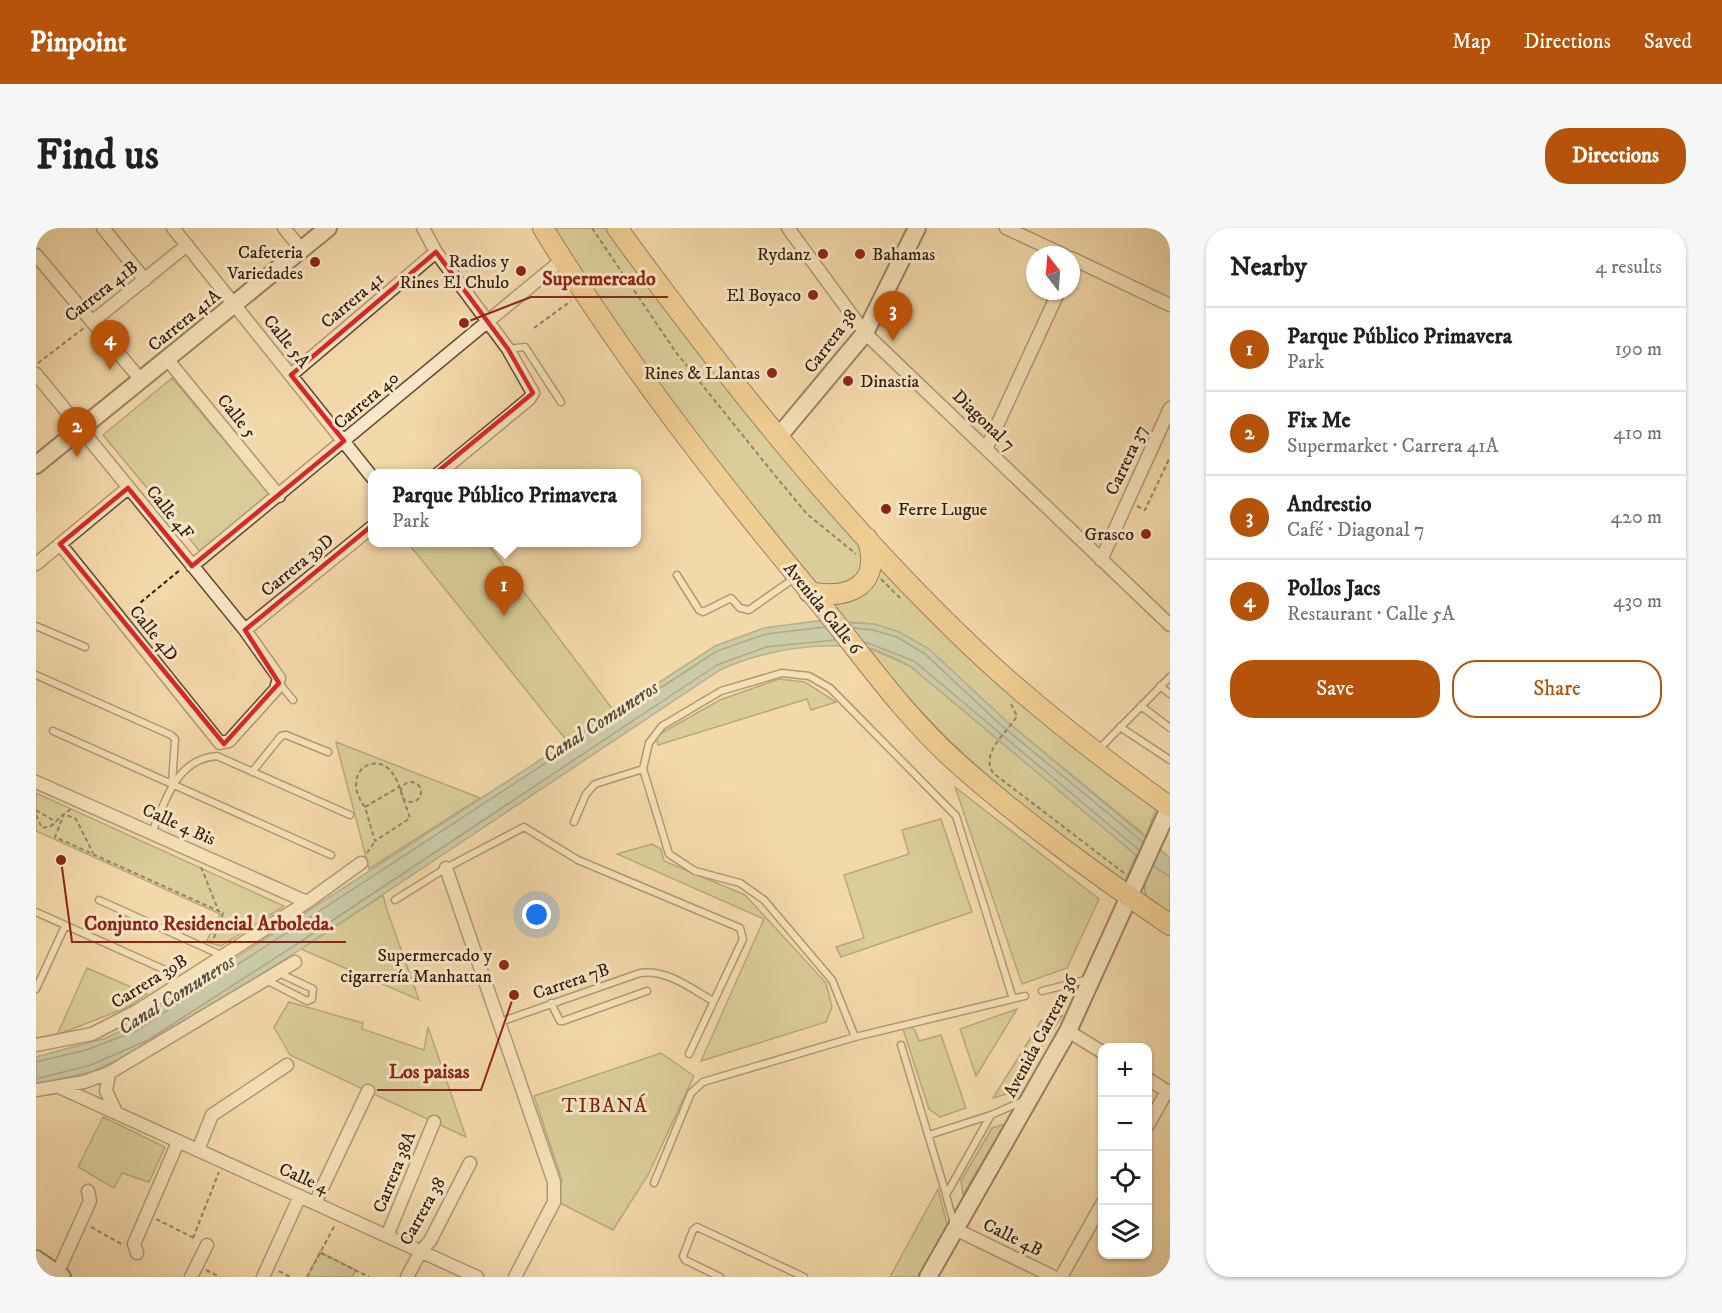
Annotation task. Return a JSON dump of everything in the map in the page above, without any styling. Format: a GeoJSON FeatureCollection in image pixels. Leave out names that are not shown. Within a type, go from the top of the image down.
{"type":"FeatureCollection","features":[{"type":"Feature","properties":{"kind":"main road","name":"Avenida Calle 6"},"geometry":{"type":"LineString","coordinates":[[543,228],[562,260],[662,405],[907,712],[954,760],[1010,808],[1133,891],[1170,925]]}},
{"type":"Feature","properties":{"kind":"main road"},"geometry":{"type":"LineString","coordinates":[[617,228],[736,388],[941,617],[989,663],[1095,753],[1170,807]]}},
{"type":"Feature","properties":{"kind":"main road"},"geometry":{"type":"LineString","coordinates":[[808,590],[839,595],[859,586],[871,568],[872,555],[867,537]]}},
{"type":"Feature","properties":{"kind":"street"},"geometry":{"type":"LineString","coordinates":[[103,228],[145,280]]}},
{"type":"Feature","properties":{"kind":"street","name":"Calle 5A"},"geometry":{"type":"LineString","coordinates":[[173,228],[368,472]]}},
{"type":"Feature","properties":{"kind":"street"},"geometry":{"type":"LineString","coordinates":[[284,228],[302,250]]}},
{"type":"Feature","properties":{"kind":"street","name":"Carrera 41A"},"geometry":{"type":"LineString","coordinates":[[36,465],[328,228]]}},
{"type":"Feature","properties":{"kind":"street"},"geometry":{"type":"LineString","coordinates":[[423,228],[436,252],[508,349],[533,393],[529,399],[444,469]]}},
{"type":"Feature","properties":{"kind":"street","name":"Diagonal 7"},"geometry":{"type":"LineString","coordinates":[[788,228],[865,333],[987,447],[1170,625]]}},
{"type":"Feature","properties":{"kind":"street","name":"Carrera 38"},"geometry":{"type":"LineString","coordinates":[[779,436],[865,333],[917,228]]}},
{"type":"Feature","properties":{"kind":"street"},"geometry":{"type":"LineString","coordinates":[[1006,228],[1043,246]]}},
{"type":"Feature","properties":{"kind":"street","name":"Carrera 41B"},"geometry":{"type":"LineString","coordinates":[[92,322],[187,245]]}},
{"type":"Feature","properties":{"kind":"street","name":"Carrera 41"},"geometry":{"type":"LineString","coordinates":[[291,375],[436,252]]}},
{"type":"Feature","properties":{"kind":"street"},"geometry":{"type":"LineString","coordinates":[[36,255],[141,380]]}},
{"type":"Feature","properties":{"kind":"street","name":"Carrera 40"},"geometry":{"type":"LineString","coordinates":[[190,564],[279,495],[562,260]]}},
{"type":"Feature","properties":{"kind":"street"},"geometry":{"type":"LineString","coordinates":[[1080,264],[1170,305]]}},
{"type":"Feature","properties":{"kind":"street"},"geometry":{"type":"LineString","coordinates":[[987,447],[1055,300]]}},
{"type":"Feature","properties":{"kind":"street","name":"Calle 5"},"geometry":{"type":"LineString","coordinates":[[167,359],[279,495]]}},
{"type":"Feature","properties":{"kind":"street","name":"Calle 4F"},"geometry":{"type":"LineString","coordinates":[[36,374],[245,630],[278,678]]}},
{"type":"Feature","properties":{"kind":"street","name":"Carrera 37"},"geometry":{"type":"LineString","coordinates":[[1101,560],[1170,408]]}},
{"type":"Feature","properties":{"kind":"street"},"geometry":{"type":"LineString","coordinates":[[36,564],[128,488]]}},
{"type":"Feature","properties":{"kind":"street","name":"Carrera 39D"},"geometry":{"type":"LineString","coordinates":[[245,630],[368,530]]}},
{"type":"Feature","properties":{"kind":"street","name":"Calle 4D"},"geometry":{"type":"LineString","coordinates":[[60,544],[120,620],[224,742],[278,678]]}},
{"type":"Feature","properties":{"kind":"street","name":"Calle 4 Bis"},"geometry":{"type":"LineString","coordinates":[[36,782],[307,902]]}},
{"type":"Feature","properties":{"kind":"street","name":"Avenida Carrera 36"},"geometry":{"type":"LineString","coordinates":[[928,1277],[1068,1030],[1170,807]]}},
{"type":"Feature","properties":{"kind":"street","name":"Carrera 39B"},"geometry":{"type":"LineString","coordinates":[[36,1045],[79,1038],[114,1024],[216,954],[307,902],[361,864]]}},
{"type":"Feature","properties":{"kind":"street"},"geometry":{"type":"LineString","coordinates":[[446,868],[554,1182],[554,1202],[515,1277]]}},
{"type":"Feature","properties":{"kind":"street"},"geometry":{"type":"LineString","coordinates":[[36,1090],[59,1087],[109,1073],[295,962]]}},
{"type":"Feature","properties":{"kind":"street"},"geometry":{"type":"LineString","coordinates":[[1068,1030],[1098,1049]]}},
{"type":"Feature","properties":{"kind":"street"},"geometry":{"type":"LineString","coordinates":[[198,1150],[212,1115],[287,1065]]}},
{"type":"Feature","properties":{"kind":"street"},"geometry":{"type":"LineString","coordinates":[[109,1073],[106,1091],[116,1112]]}},
{"type":"Feature","properties":{"kind":"street"},"geometry":{"type":"LineString","coordinates":[[1152,1082],[1168,1092],[1152,1118]]}},
{"type":"Feature","properties":{"kind":"street","name":"Calle 4"},"geometry":{"type":"LineString","coordinates":[[59,1087],[477,1277]]}},
{"type":"Feature","properties":{"kind":"street"},"geometry":{"type":"LineString","coordinates":[[315,1203],[368,1091]]}},
{"type":"Feature","properties":{"kind":"street","name":"Carrera 38A"},"geometry":{"type":"LineString","coordinates":[[387,1236],[434,1122]]}},
{"type":"Feature","properties":{"kind":"street"},"geometry":{"type":"LineString","coordinates":[[137,1253],[134,1244],[178,1142]]}},
{"type":"Feature","properties":{"kind":"street","name":"Carrera 38"},"geometry":{"type":"LineString","coordinates":[[407,1277],[421,1251],[430,1241],[470,1163]]}},
{"type":"Feature","properties":{"kind":"street"},"geometry":{"type":"LineString","coordinates":[[36,1259],[60,1275],[90,1201],[88,1191]]}},
{"type":"Feature","properties":{"kind":"street"},"geometry":{"type":"LineString","coordinates":[[263,1277],[300,1196]]}},
{"type":"Feature","properties":{"kind":"street"},"geometry":{"type":"LineString","coordinates":[[1061,1277],[1101,1205]]}},
{"type":"Feature","properties":{"kind":"street","name":"Calle 4B"},"geometry":{"type":"LineString","coordinates":[[955,1230],[1054,1277]]}},
{"type":"Feature","properties":{"kind":"street"},"geometry":{"type":"LineString","coordinates":[[191,1277],[207,1245]]}},
{"type":"Feature","properties":{"kind":"lane"},"geometry":{"type":"LineString","coordinates":[[508,349],[525,347],[561,402]]}},
{"type":"Feature","properties":{"kind":"lane"},"geometry":{"type":"LineString","coordinates":[[677,575],[702,612],[730,598],[740,608],[749,610],[808,590]]}},
{"type":"Feature","properties":{"kind":"lane"},"geometry":{"type":"LineString","coordinates":[[36,626],[85,647]]}},
{"type":"Feature","properties":{"kind":"lane"},"geometry":{"type":"LineString","coordinates":[[855,1037],[832,980],[764,900],[740,883],[695,871],[669,854],[643,769],[650,743],[662,726],[706,698],[750,681],[782,673],[796,673],[820,681],[956,816],[1012,999]]}},
{"type":"Feature","properties":{"kind":"lane"},"geometry":{"type":"LineString","coordinates":[[36,675],[171,735],[175,739],[172,784],[152,832]]}},
{"type":"Feature","properties":{"kind":"lane"},"geometry":{"type":"LineString","coordinates":[[1095,753],[1170,677]]}},
{"type":"Feature","properties":{"kind":"lane"},"geometry":{"type":"LineString","coordinates":[[278,678],[293,700]]}},
{"type":"Feature","properties":{"kind":"lane"},"geometry":{"type":"LineString","coordinates":[[1160,686],[1170,694]]}},
{"type":"Feature","properties":{"kind":"lane"},"geometry":{"type":"LineString","coordinates":[[1141,706],[1170,728]]}},
{"type":"Feature","properties":{"kind":"lane"},"geometry":{"type":"LineString","coordinates":[[1120,727],[1170,760]]}},
{"type":"Feature","properties":{"kind":"lane"},"geometry":{"type":"LineString","coordinates":[[53,731],[331,855]]}},
{"type":"Feature","properties":{"kind":"lane"},"geometry":{"type":"LineString","coordinates":[[252,772],[281,736],[286,735],[328,752]]}},
{"type":"Feature","properties":{"kind":"lane"},"geometry":{"type":"LineString","coordinates":[[172,784],[202,757],[217,756],[350,815]]}},
{"type":"Feature","properties":{"kind":"lane"},"geometry":{"type":"LineString","coordinates":[[574,822],[589,788],[643,769]]}},
{"type":"Feature","properties":{"kind":"lane"},"geometry":{"type":"LineString","coordinates":[[394,900],[446,868],[524,827],[578,860],[740,928],[744,939],[712,1001],[689,1054]]}},
{"type":"Feature","properties":{"kind":"lane"},"geometry":{"type":"LineString","coordinates":[[99,900],[216,954]]}},
{"type":"Feature","properties":{"kind":"lane"},"geometry":{"type":"LineString","coordinates":[[36,912],[165,970]]}},
{"type":"Feature","properties":{"kind":"lane"},"geometry":{"type":"LineString","coordinates":[[36,989],[65,926]]}},
{"type":"Feature","properties":{"kind":"lane","name":"Carrera 7B"},"geometry":{"type":"LineString","coordinates":[[500,1022],[640,973],[652,971],[665,974],[712,1001]]}},
{"type":"Feature","properties":{"kind":"lane"},"geometry":{"type":"LineString","coordinates":[[266,980],[307,1001],[312,999],[313,989],[279,973]]}},
{"type":"Feature","properties":{"kind":"lane"},"geometry":{"type":"LineString","coordinates":[[1042,992],[1092,978]]}},
{"type":"Feature","properties":{"kind":"lane"},"geometry":{"type":"LineString","coordinates":[[551,1003],[560,1021],[563,1021],[647,991]]}},
{"type":"Feature","properties":{"kind":"lane"},"geometry":{"type":"LineString","coordinates":[[654,1183],[695,1087],[703,1082],[855,1037],[1025,996]]}},
{"type":"Feature","properties":{"kind":"lane"},"geometry":{"type":"LineString","coordinates":[[901,1045],[955,1230]]}},
{"type":"Feature","properties":{"kind":"lane"},"geometry":{"type":"LineString","coordinates":[[929,1135],[1029,1099]]}},
{"type":"Feature","properties":{"kind":"lane"},"geometry":{"type":"LineString","coordinates":[[946,1195],[990,1114]]}},
{"type":"Feature","properties":{"kind":"lane"},"geometry":{"type":"LineString","coordinates":[[720,1277],[685,1260],[683,1256],[693,1230],[697,1227],[804,1277]]}},
{"type":"Feature","properties":{"kind":"path"},"geometry":{"type":"LineString","coordinates":[[534,328],[574,298]]}},
{"type":"Feature","properties":{"kind":"path","name":"Carrera 41B"},"geometry":{"type":"LineString","coordinates":[[36,365],[92,322]]}},
{"type":"Feature","properties":{"kind":"path"},"geometry":{"type":"LineString","coordinates":[[1136,506],[1145,510],[1170,457]]}},
{"type":"Feature","properties":{"kind":"path"},"geometry":{"type":"LineString","coordinates":[[120,620],[190,564]]}},
{"type":"Feature","properties":{"kind":"path"},"geometry":{"type":"LineString","coordinates":[[1013,723],[992,748],[989,760],[993,773],[1133,891]]}},
{"type":"Feature","properties":{"kind":"path"},"geometry":{"type":"LineString","coordinates":[[361,864],[375,841],[410,818],[399,787],[387,768],[378,762],[368,763],[360,770],[356,782],[356,794],[365,807],[375,841]]}},
{"type":"Feature","properties":{"kind":"path"},"geometry":{"type":"LineString","coordinates":[[411,782],[417,784],[421,790],[419,799],[413,802],[407,801],[402,795],[403,787],[411,782]]}},
{"type":"Feature","properties":{"kind":"path"},"geometry":{"type":"LineString","coordinates":[[365,807],[399,787]]}},
{"type":"Feature","properties":{"kind":"path"},"geometry":{"type":"LineString","coordinates":[[36,815],[42,828],[56,822],[83,801]]}},
{"type":"Feature","properties":{"kind":"path"},"geometry":{"type":"LineString","coordinates":[[36,810],[56,822]]}},
{"type":"Feature","properties":{"kind":"path"},"geometry":{"type":"LineString","coordinates":[[64,814],[55,837],[223,913],[215,930],[216,954]]}},
{"type":"Feature","properties":{"kind":"path"},"geometry":{"type":"LineString","coordinates":[[64,814],[76,819],[94,855]]}},
{"type":"Feature","properties":{"kind":"path"},"geometry":{"type":"LineString","coordinates":[[194,850],[219,912]]}},
{"type":"Feature","properties":{"kind":"path"},"geometry":{"type":"LineString","coordinates":[[193,1238],[223,1161]]}},
{"type":"Feature","properties":{"kind":"path"},"geometry":{"type":"LineString","coordinates":[[147,1214],[207,1245]]}},
{"type":"Feature","properties":{"kind":"path"},"geometry":{"type":"LineString","coordinates":[[307,1277],[340,1215]]}},
{"type":"Feature","properties":{"kind":"path"},"geometry":{"type":"LineString","coordinates":[[81,1221],[137,1253]]}},
{"type":"Feature","properties":{"kind":"path"},"geometry":{"type":"LineString","coordinates":[[320,1252],[369,1277]]}},
{"type":"Feature","properties":{"kind":"path"},"geometry":{"type":"LineString","coordinates":[[197,1264],[220,1277]]}},
{"type":"Feature","properties":{"kind":"highlighted area"},"geometry":{"type":"Polygon","coordinates":[[[436,252],[508,349],[533,393],[245,630],[279,683],[224,744],[60,544],[128,488],[192,566],[344,441],[291,375],[436,252]]]}},
{"type":"Feature","properties":{"kind":"green space"},"geometry":{"type":"Polygon","coordinates":[[[552,228],[608,228],[864,545],[868,557],[851,585],[819,588],[753,509],[621,336],[552,228]]]}},
{"type":"Feature","properties":{"kind":"green space"},"geometry":{"type":"Polygon","coordinates":[[[172,378],[272,497],[202,554],[103,435],[172,378]]]}},
{"type":"Feature","properties":{"kind":"green space"},"geometry":{"type":"Polygon","coordinates":[[[411,547],[490,547],[614,711],[567,741],[411,547]]]}},
{"type":"Feature","properties":{"kind":"green space"},"geometry":{"type":"Polygon","coordinates":[[[877,559],[1157,806],[1146,836],[1006,721],[929,649],[899,632],[874,624],[847,622],[833,604],[854,595],[877,559]]]}},
{"type":"Feature","properties":{"kind":"green space"},"geometry":{"type":"Polygon","coordinates":[[[869,648],[910,666],[1136,855],[1124,883],[1020,803],[956,747],[897,684],[869,648]]]}},
{"type":"Feature","properties":{"kind":"green space"},"geometry":{"type":"Polygon","coordinates":[[[779,679],[805,682],[836,702],[811,710],[807,699],[658,745],[656,736],[720,700],[779,679]]]}},
{"type":"Feature","properties":{"kind":"green space"},"geometry":{"type":"Polygon","coordinates":[[[336,742],[480,798],[369,869],[336,742]]]}},
{"type":"Feature","properties":{"kind":"green space"},"geometry":{"type":"Polygon","coordinates":[[[955,787],[1099,899],[1067,968],[1022,984],[955,787]]]}},
{"type":"Feature","properties":{"kind":"green space"},"geometry":{"type":"Polygon","coordinates":[[[36,793],[284,906],[221,946],[206,942],[220,914],[36,831],[36,793]]]}},
{"type":"Feature","properties":{"kind":"green space"},"geometry":{"type":"Polygon","coordinates":[[[941,819],[972,912],[841,957],[836,947],[864,938],[844,875],[909,854],[902,830],[941,819]]]}},
{"type":"Feature","properties":{"kind":"green space"},"geometry":{"type":"Polygon","coordinates":[[[652,844],[661,849],[664,861],[745,895],[826,983],[832,1007],[826,1022],[701,1061],[764,919],[617,854],[652,844]]]}},
{"type":"Feature","properties":{"kind":"green space"},"geometry":{"type":"Polygon","coordinates":[[[1151,864],[1170,877],[1170,915],[1146,895],[1144,889],[1151,864]]]}},
{"type":"Feature","properties":{"kind":"green space"},"geometry":{"type":"Polygon","coordinates":[[[383,895],[387,910],[419,1000],[301,949],[383,895]]]}},
{"type":"Feature","properties":{"kind":"green space"},"geometry":{"type":"Polygon","coordinates":[[[87,968],[147,994],[126,1008],[57,1035],[87,968]]]}},
{"type":"Feature","properties":{"kind":"green space"},"geometry":{"type":"Polygon","coordinates":[[[289,1002],[363,1023],[362,1029],[424,1050],[428,1027],[466,1137],[290,1055],[274,1027],[289,1002]]]}},
{"type":"Feature","properties":{"kind":"green space"},"geometry":{"type":"Polygon","coordinates":[[[1017,1009],[976,1076],[960,1029],[1017,1009]]]}},
{"type":"Feature","properties":{"kind":"green space"},"geometry":{"type":"Polygon","coordinates":[[[1062,1016],[1010,1093],[993,1098],[1041,1021],[1062,1016]]]}},
{"type":"Feature","properties":{"kind":"green space"},"geometry":{"type":"Polygon","coordinates":[[[907,1024],[915,1030],[919,1041],[941,1035],[966,1108],[940,1117],[929,1109],[902,1026],[907,1024]]]}},
{"type":"Feature","properties":{"kind":"green space"},"geometry":{"type":"Polygon","coordinates":[[[661,1053],[694,1076],[648,1175],[613,1230],[558,1202],[562,1180],[534,1096],[661,1053]]]}},
{"type":"Feature","properties":{"kind":"green space"},"geometry":{"type":"Polygon","coordinates":[[[103,1117],[165,1147],[149,1182],[122,1173],[114,1188],[78,1167],[103,1117]]]}},
{"type":"Feature","properties":{"kind":"green space"},"geometry":{"type":"Polygon","coordinates":[[[1005,1124],[963,1195],[961,1181],[992,1128],[1005,1124]]]}},
{"type":"Feature","properties":{"kind":"green space"},"geometry":{"type":"Polygon","coordinates":[[[938,1189],[948,1228],[921,1277],[890,1277],[938,1189]]]}},
{"type":"Feature","properties":{"kind":"green space"},"geometry":{"type":"Polygon","coordinates":[[[320,1252],[356,1270],[352,1277],[307,1277],[320,1252]]]}},
{"type":"Feature","properties":{"kind":"water","name":"Canal Comuneros"},"geometry":{"type":"Polygon","coordinates":[[[816,621],[874,624],[899,632],[929,649],[1006,721],[1170,858],[1170,877],[1136,855],[910,666],[873,649],[848,646],[810,647],[773,652],[720,670],[301,949],[151,1045],[93,1071],[36,1085],[36,1057],[106,1038],[133,1025],[715,646],[764,628],[816,621]]]}},
{"type":"Feature","properties":{"kind":"place","name":"Rydanz"},"geometry":{"type":"Point","coordinates":[823,254]}},
{"type":"Feature","properties":{"kind":"place","name":"Bahamas"},"geometry":{"type":"Point","coordinates":[860,254]}},
{"type":"Feature","properties":{"kind":"place","name":"Cafeteria Variedades"},"geometry":{"type":"Point","coordinates":[315,262]}},
{"type":"Feature","properties":{"kind":"place","name":"Radios y Rines El Chulo"},"geometry":{"type":"Point","coordinates":[521,271]}},
{"type":"Feature","properties":{"kind":"place","name":"El Boyaco"},"geometry":{"type":"Point","coordinates":[813,295]}},
{"type":"Feature","properties":{"kind":"place","name":"Supermercado"},"geometry":{"type":"Point","coordinates":[464,323]}},
{"type":"Feature","properties":{"kind":"place","name":"Andrestio"},"geometry":{"type":"Point","coordinates":[893,341]}},
{"type":"Feature","properties":{"kind":"place","name":"Pollos Jacs"},"geometry":{"type":"Point","coordinates":[110,370]}},
{"type":"Feature","properties":{"kind":"place","name":"Rines & Llantas"},"geometry":{"type":"Point","coordinates":[772,373]}},
{"type":"Feature","properties":{"kind":"place","name":"Dinastia"},"geometry":{"type":"Point","coordinates":[848,381]}},
{"type":"Feature","properties":{"kind":"place","name":"Fix Me"},"geometry":{"type":"Point","coordinates":[77,457]}},
{"type":"Feature","properties":{"kind":"place","name":"Ferre Lugue"},"geometry":{"type":"Point","coordinates":[886,509]}},
{"type":"Feature","properties":{"kind":"place","name":"Grasco"},"geometry":{"type":"Point","coordinates":[1146,534]}},
{"type":"Feature","properties":{"kind":"place","name":"Parque Público Primavera"},"geometry":{"type":"Point","coordinates":[504,616]}},
{"type":"Feature","properties":{"kind":"place","name":"Conjunto Residencial Arboleda."},"geometry":{"type":"Point","coordinates":[61,860]}},
{"type":"Feature","properties":{"kind":"place","name":"Supermercado y cigarrería Manhattan"},"geometry":{"type":"Point","coordinates":[504,965]}},
{"type":"Feature","properties":{"kind":"place","name":"Los paisas"},"geometry":{"type":"Point","coordinates":[514,995]}},
{"type":"Feature","properties":{"kind":"district","name":"TIBANÁ"},"geometry":{"type":"Point","coordinates":[605,1105]}}]}
